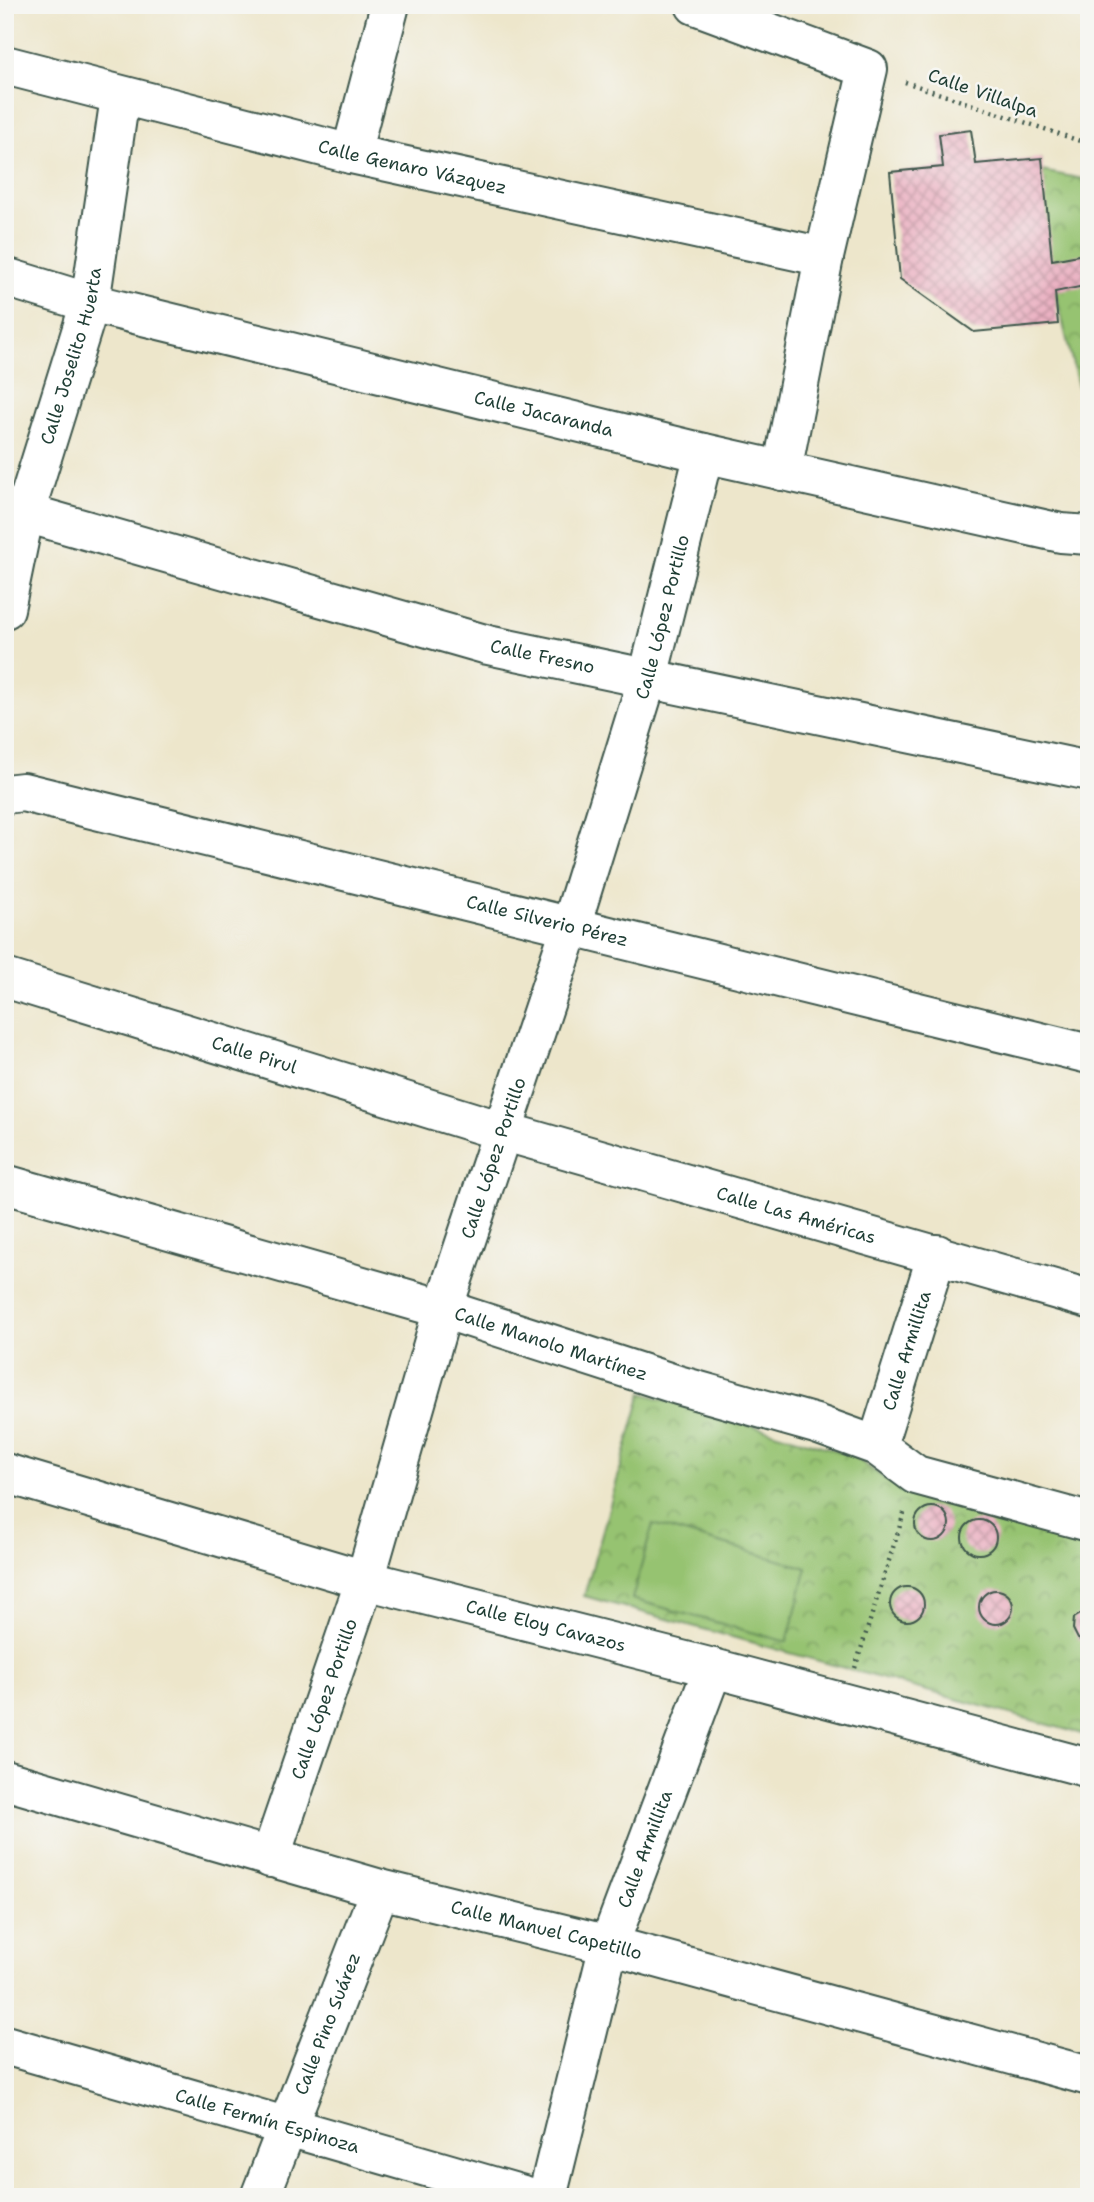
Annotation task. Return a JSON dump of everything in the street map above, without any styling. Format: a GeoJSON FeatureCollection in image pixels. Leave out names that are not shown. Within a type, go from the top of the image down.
{"type":"FeatureCollection","features":[{"type":"Feature","properties":{"kind":"street"},"geometry":{"type":"LineString","coordinates":[[351,154],[390,5]]}},
{"type":"Feature","properties":{"kind":"street"},"geometry":{"type":"LineString","coordinates":[[695,5],[868,69],[824,257],[782,471]]}},
{"type":"Feature","properties":{"kind":"street","name":"Calle Genaro Vázquez"},"geometry":{"type":"LineString","coordinates":[[5,65],[120,97],[351,154],[824,257]]}},
{"type":"Feature","properties":{"kind":"street","name":"Calle Joselito Huerta"},"geometry":{"type":"LineString","coordinates":[[5,609],[15,510],[90,303],[120,97]]}},
{"type":"Feature","properties":{"kind":"street","name":"Calle Jacaranda"},"geometry":{"type":"LineString","coordinates":[[5,276],[90,303],[704,453],[1061,533],[1089,535]]}},
{"type":"Feature","properties":{"kind":"street","name":"Calle López Portillo"},"geometry":{"type":"LineString","coordinates":[[270,1857],[365,1580],[443,1308],[571,926],[648,677],[704,453]]}},
{"type":"Feature","properties":{"kind":"street","name":"Calle Fresno"},"geometry":{"type":"LineString","coordinates":[[15,510],[488,645],[1089,771]]}},
{"type":"Feature","properties":{"kind":"street","name":"Calle Silverio Pérez"},"geometry":{"type":"LineString","coordinates":[[5,794],[23,792],[1089,1054]]}},
{"type":"Feature","properties":{"kind":"street","name":"Calle Pirul"},"geometry":{"type":"LineString","coordinates":[[5,978],[502,1131]]}},
{"type":"Feature","properties":{"kind":"street","name":"Calle Las Américas"},"geometry":{"type":"LineString","coordinates":[[502,1131],[1089,1299]]}},
{"type":"Feature","properties":{"kind":"street","name":"Calle Manolo Martínez"},"geometry":{"type":"LineString","coordinates":[[5,1184],[443,1308],[678,1385],[816,1424],[877,1446],[916,1475],[1089,1522]]}},
{"type":"Feature","properties":{"kind":"street","name":"Calle Armillita"},"geometry":{"type":"LineString","coordinates":[[877,1446],[937,1254]]}},
{"type":"Feature","properties":{"kind":"street","name":"Calle Eloy Cavazos"},"geometry":{"type":"LineString","coordinates":[[5,1473],[365,1580],[713,1668],[1089,1768]]}},
{"type":"Feature","properties":{"kind":"street","name":"Calle Armillita"},"geometry":{"type":"LineString","coordinates":[[547,2197],[609,1945],[713,1668]]}},
{"type":"Feature","properties":{"kind":"street","name":"Calle Manuel Capetillo"},"geometry":{"type":"LineString","coordinates":[[5,1780],[380,1889],[609,1945],[1089,2076]]}},
{"type":"Feature","properties":{"kind":"street","name":"Calle Pino Suárez"},"geometry":{"type":"LineString","coordinates":[[260,2197],[380,1889]]}},
{"type":"Feature","properties":{"kind":"street","name":"Calle Fermín Espinoza"},"geometry":{"type":"LineString","coordinates":[[5,2045],[530,2197]]}},
{"type":"Feature","properties":{"kind":"path","name":"Calle Villalpa"},"geometry":{"type":"LineString","coordinates":[[868,69],[1089,144]]}},
{"type":"Feature","properties":{"kind":"path"},"geometry":{"type":"LineString","coordinates":[[844,1703],[916,1475]]}},
{"type":"Feature","properties":{"kind":"green space"},"geometry":{"type":"Polygon","coordinates":[[[1026,168],[1089,180],[1089,432],[1026,168]]]}},
{"type":"Feature","properties":{"kind":"green space"},"geometry":{"type":"Polygon","coordinates":[[[642,1393],[852,1455],[899,1489],[1089,1540],[1089,1724],[1082,1734],[584,1596],[642,1393]]]}},
{"type":"Feature","properties":{"kind":"green space"},"geometry":{"type":"Polygon","coordinates":[[[653,1524],[807,1568],[787,1642],[632,1599],[653,1524]]]}},
{"type":"Feature","properties":{"kind":"building"},"geometry":{"type":"Polygon","coordinates":[[[971,130],[976,164],[1042,158],[1052,260],[1089,253],[1089,285],[1055,292],[1058,324],[974,332],[900,279],[890,172],[943,167],[939,134],[971,130]]]}},
{"type":"Feature","properties":{"kind":"building"},"geometry":{"type":"Polygon","coordinates":[[[932,1507],[944,1512],[949,1524],[944,1536],[932,1541],[920,1536],[915,1524],[920,1512],[932,1507]]]}},
{"type":"Feature","properties":{"kind":"building"},"geometry":{"type":"Polygon","coordinates":[[[979,1520],[991,1525],[996,1537],[991,1549],[979,1554],[967,1549],[962,1537],[967,1525],[979,1520]]]}},
{"type":"Feature","properties":{"kind":"building"},"geometry":{"type":"Polygon","coordinates":[[[907,1587],[919,1592],[924,1604],[919,1616],[907,1621],[895,1616],[890,1604],[895,1592],[907,1587]]]}},
{"type":"Feature","properties":{"kind":"building"},"geometry":{"type":"Polygon","coordinates":[[[996,1590],[1008,1595],[1013,1607],[1008,1619],[996,1624],[984,1619],[979,1607],[984,1595],[996,1590]]]}},
{"type":"Feature","properties":{"kind":"building"},"geometry":{"type":"Polygon","coordinates":[[[1089,1609],[1089,1643],[1078,1639],[1073,1629],[1074,1618],[1089,1609]]]}}]}
